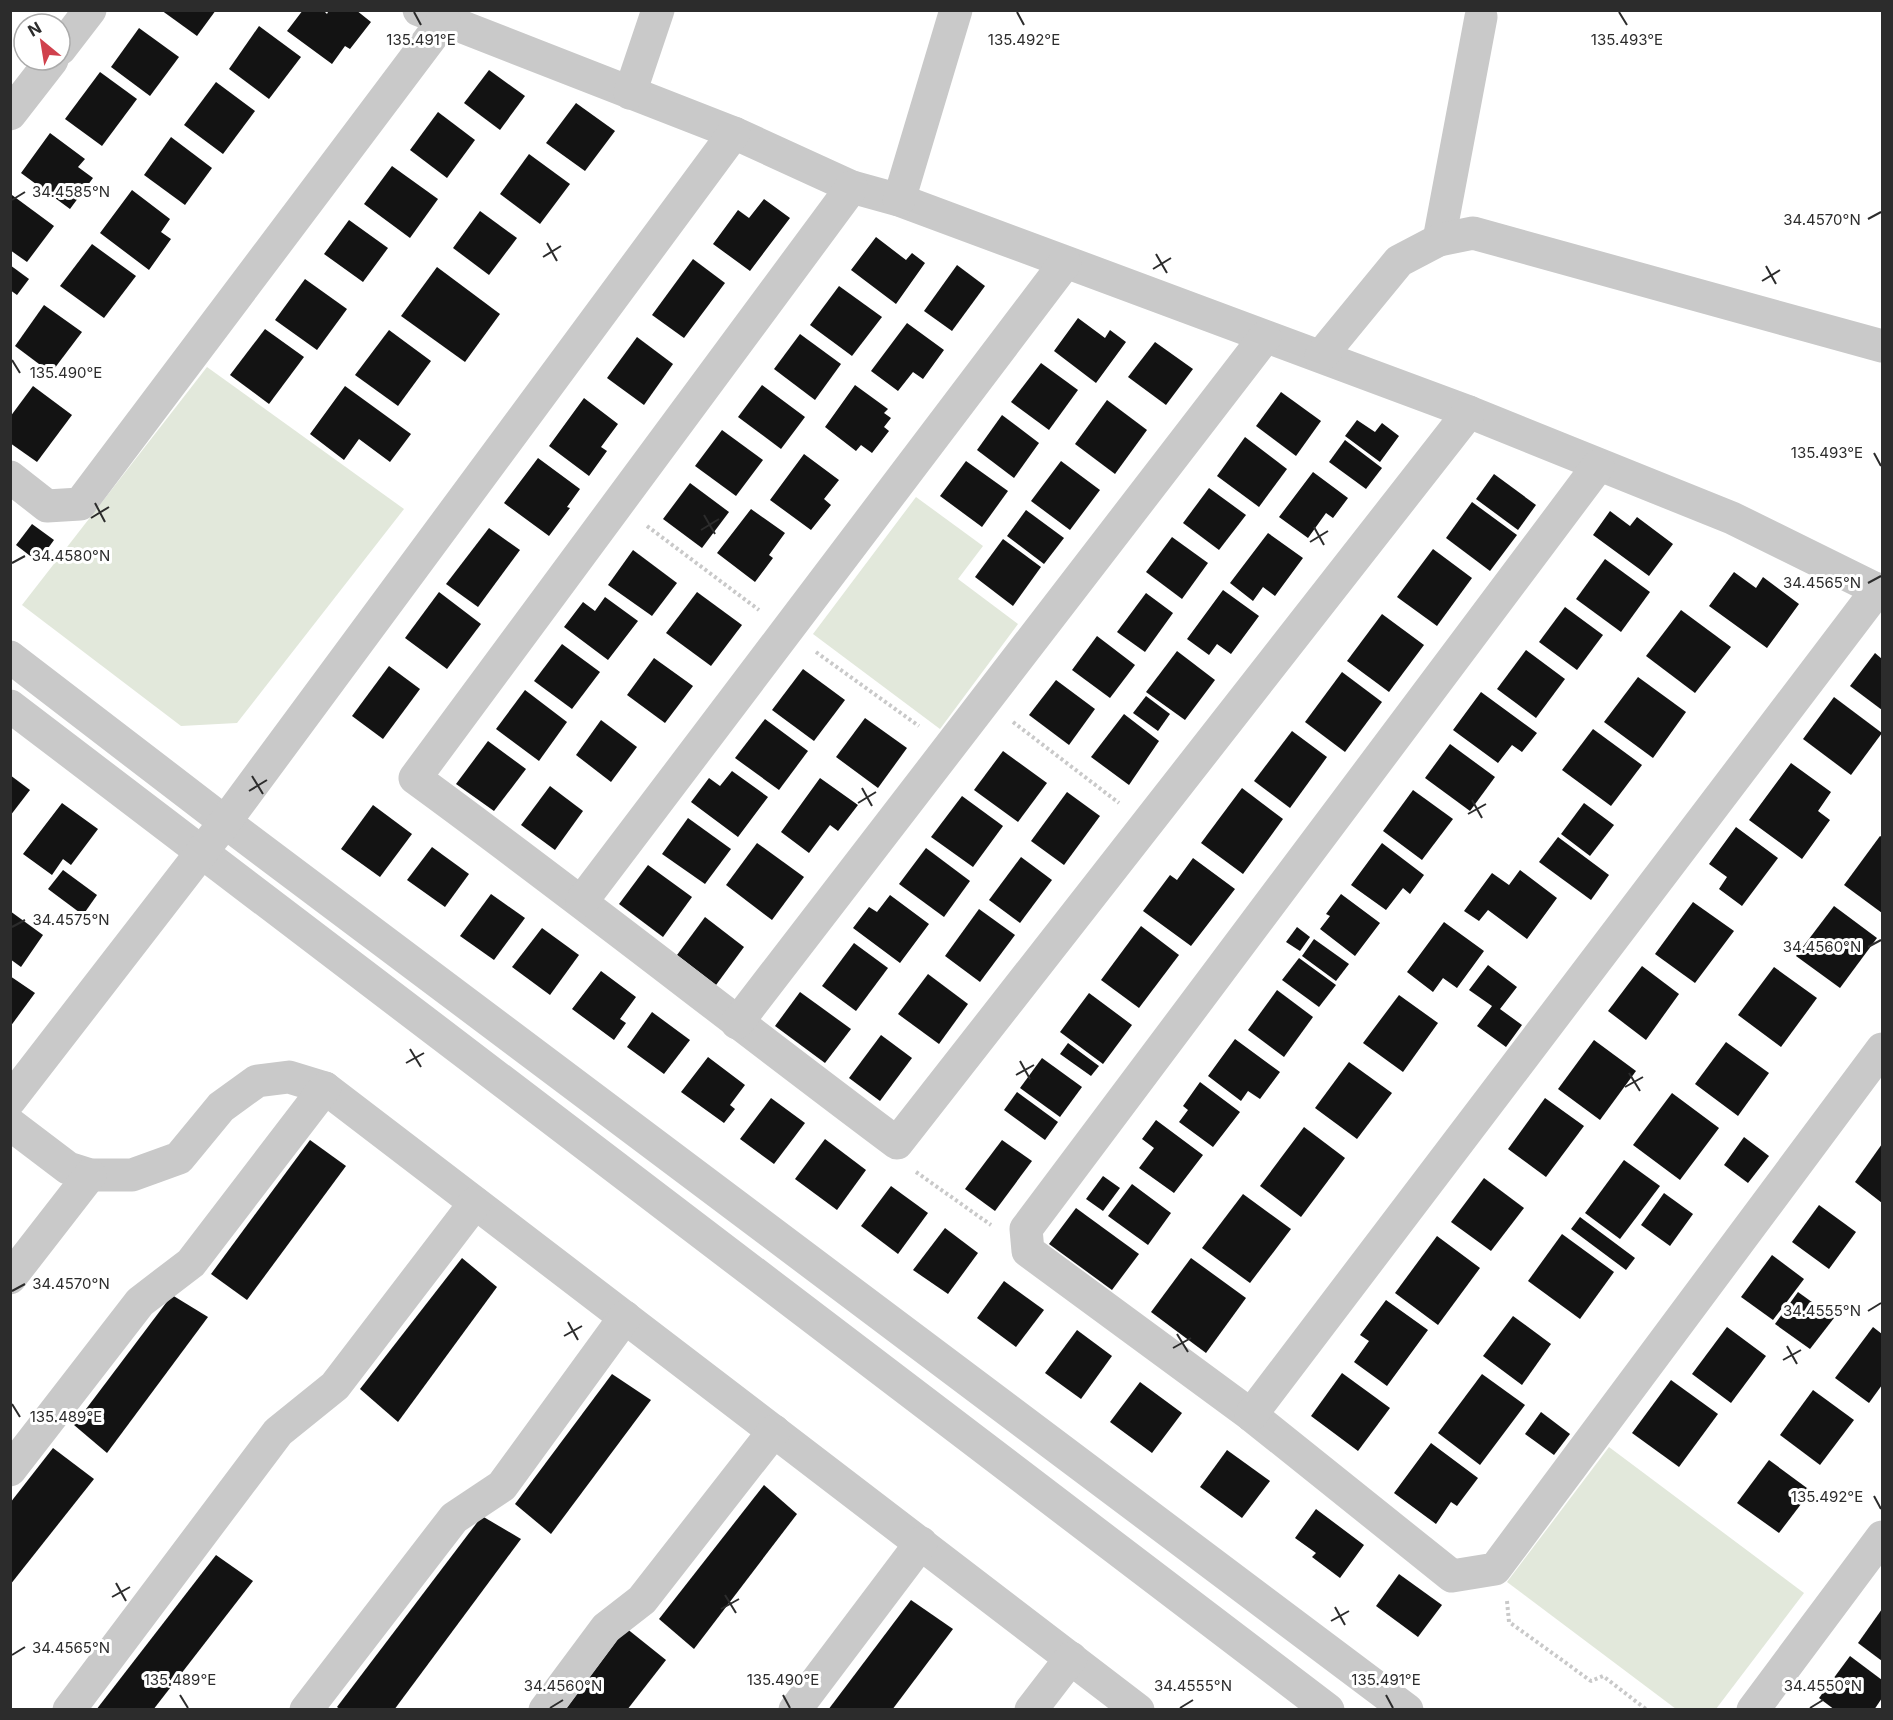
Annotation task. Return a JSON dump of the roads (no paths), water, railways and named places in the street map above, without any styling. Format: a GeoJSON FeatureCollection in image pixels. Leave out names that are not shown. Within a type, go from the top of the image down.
{"type":"FeatureCollection","features":[{"type":"Feature","properties":{"kind":"street"},"geometry":{"type":"LineString","coordinates":[[72,33],[90,10]]}},
{"type":"Feature","properties":{"kind":"street"},"geometry":{"type":"LineString","coordinates":[[630,93],[658,10]]}},
{"type":"Feature","properties":{"kind":"street"},"geometry":{"type":"LineString","coordinates":[[898,200],[956,10]]}},
{"type":"Feature","properties":{"kind":"street"},"geometry":{"type":"LineString","coordinates":[[10,477],[47,506],[80,504],[431,15],[734,134],[852,187],[898,200],[1469,412],[1598,466],[1732,518],[1880,590],[1251,1415]]}},
{"type":"Feature","properties":{"kind":"street"},"geometry":{"type":"LineString","coordinates":[[1439,240],[1481,17]]}},
{"type":"Feature","properties":{"kind":"street"},"geometry":{"type":"LineString","coordinates":[[10,114],[43,72]]}},
{"type":"Feature","properties":{"kind":"street"},"geometry":{"type":"LineString","coordinates":[[10,1100],[225,822],[734,134]]}},
{"type":"Feature","properties":{"kind":"street"},"geometry":{"type":"LineString","coordinates":[[852,187],[415,778],[582,901],[737,1023],[897,1143],[1469,412]]}},
{"type":"Feature","properties":{"kind":"street"},"geometry":{"type":"LineString","coordinates":[[1321,356],[1399,261],[1439,240],[1473,233],[1882,346]]}},
{"type":"Feature","properties":{"kind":"street"},"geometry":{"type":"LineString","coordinates":[[582,901],[1065,263]]}},
{"type":"Feature","properties":{"kind":"street"},"geometry":{"type":"LineString","coordinates":[[737,1023],[1264,337]]}},
{"type":"Feature","properties":{"kind":"street"},"geometry":{"type":"LineString","coordinates":[[1598,466],[1026,1229],[1028,1251],[1251,1415],[1452,1576],[1495,1569],[1882,1049]]}},
{"type":"Feature","properties":{"kind":"street"},"geometry":{"type":"LineString","coordinates":[[10,657],[225,822],[1407,1710]]}},
{"type":"Feature","properties":{"kind":"street"},"geometry":{"type":"LineString","coordinates":[[10,706],[1328,1710]]}},
{"type":"Feature","properties":{"kind":"street"},"geometry":{"type":"LineString","coordinates":[[10,1124],[68,1168],[90,1175],[132,1175],[179,1158],[221,1107],[257,1081],[289,1077],[325,1088],[1138,1710]]}},
{"type":"Feature","properties":{"kind":"street"},"geometry":{"type":"LineString","coordinates":[[10,1470],[140,1302],[191,1263],[325,1088]]}},
{"type":"Feature","properties":{"kind":"street"},"geometry":{"type":"LineString","coordinates":[[10,1278],[90,1175]]}},
{"type":"Feature","properties":{"kind":"street"},"geometry":{"type":"LineString","coordinates":[[69,1710],[278,1432],[335,1386],[476,1203]]}},
{"type":"Feature","properties":{"kind":"street"},"geometry":{"type":"LineString","coordinates":[[306,1710],[454,1518],[502,1486],[625,1317]]}},
{"type":"Feature","properties":{"kind":"street"},"geometry":{"type":"LineString","coordinates":[[545,1710],[606,1628],[642,1600],[774,1431]]}},
{"type":"Feature","properties":{"kind":"street"},"geometry":{"type":"LineString","coordinates":[[1753,1710],[1882,1537]]}},
{"type":"Feature","properties":{"kind":"street"},"geometry":{"type":"LineString","coordinates":[[795,1710],[921,1543]]}},
{"type":"Feature","properties":{"kind":"street"},"geometry":{"type":"LineString","coordinates":[[1031,1710],[1071,1658]]}}]}
